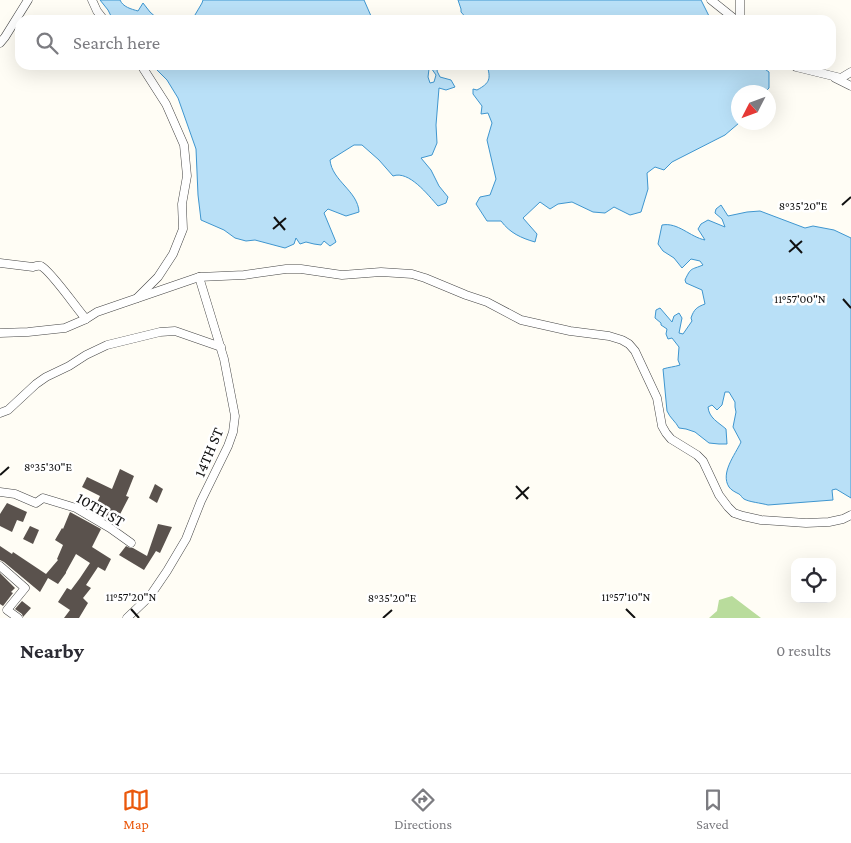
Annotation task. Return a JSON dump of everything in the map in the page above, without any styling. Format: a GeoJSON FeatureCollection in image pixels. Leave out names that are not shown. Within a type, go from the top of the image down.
{"type":"FeatureCollection","features":[{"type":"Feature","properties":{"kind":"street"},"geometry":{"type":"LineString","coordinates":[[19,15],[28,0]]}},
{"type":"Feature","properties":{"kind":"street"},"geometry":{"type":"LineString","coordinates":[[92,0],[100,15]]}},
{"type":"Feature","properties":{"kind":"street"},"geometry":{"type":"LineString","coordinates":[[712,0],[732,15]]}},
{"type":"Feature","properties":{"kind":"street"},"geometry":{"type":"LineString","coordinates":[[738,15],[740,0]]}},
{"type":"Feature","properties":{"kind":"street"},"geometry":{"type":"LineString","coordinates":[[0,43],[15,21]]}},
{"type":"Feature","properties":{"kind":"street"},"geometry":{"type":"LineString","coordinates":[[136,299],[158,277],[173,254],[183,229],[182,204],[187,176],[184,145],[166,104],[143,70]]}},
{"type":"Feature","properties":{"kind":"street"},"geometry":{"type":"LineString","coordinates":[[808,70],[841,78],[851,72]]}},
{"type":"Feature","properties":{"kind":"street"},"geometry":{"type":"LineString","coordinates":[[831,76],[851,86]]}},
{"type":"Feature","properties":{"kind":"street"},"geometry":{"type":"LineString","coordinates":[[0,263],[42,267],[86,319]]}},
{"type":"Feature","properties":{"kind":"street"},"geometry":{"type":"LineString","coordinates":[[0,334],[64,328],[97,312],[199,277],[244,275],[301,268],[342,275],[381,272],[412,274],[487,302],[521,320],[570,331],[609,336],[629,344],[635,351],[654,392],[659,405],[662,426],[666,434],[703,461],[719,494],[728,508],[734,513],[761,520],[806,523],[829,522],[851,515]]}},
{"type":"Feature","properties":{"kind":"street","name":"14TH ST"},"geometry":{"type":"LineString","coordinates":[[127,618],[150,596],[186,539],[233,432],[235,416],[224,359],[199,277]]}},
{"type":"Feature","properties":{"kind":"street"},"geometry":{"type":"LineString","coordinates":[[0,413],[8,410],[46,377],[107,345],[175,330],[221,348]]}},
{"type":"Feature","properties":{"kind":"street","name":"10TH ST"},"geometry":{"type":"LineString","coordinates":[[0,492],[15,494],[36,503],[43,498],[72,506],[110,528],[131,543]]}},
{"type":"Feature","properties":{"kind":"street"},"geometry":{"type":"LineString","coordinates":[[0,566],[25,588],[7,610],[18,618]]}},
{"type":"Feature","properties":{"kind":"green space"},"geometry":{"type":"Polygon","coordinates":[[[732,596],[761,618],[709,618],[717,611],[719,600],[732,596]]]}},
{"type":"Feature","properties":{"kind":"water"},"geometry":{"type":"Polygon","coordinates":[[[100,0],[120,0],[125,6],[138,11],[143,3],[153,15],[110,15],[100,0]]]}},
{"type":"Feature","properties":{"kind":"water"},"geometry":{"type":"Polygon","coordinates":[[[203,0],[364,0],[371,15],[195,15],[203,0]]]}},
{"type":"Feature","properties":{"kind":"water"},"geometry":{"type":"Polygon","coordinates":[[[458,0],[701,0],[708,15],[464,15],[458,0]]]}},
{"type":"Feature","properties":{"kind":"water"},"geometry":{"type":"Polygon","coordinates":[[[157,70],[429,70],[430,83],[434,82],[436,75],[432,70],[437,70],[440,77],[451,80],[455,87],[446,90],[439,88],[436,125],[437,143],[432,155],[421,158],[448,197],[446,203],[438,206],[412,180],[399,175],[393,176],[362,145],[354,145],[330,160],[335,174],[358,205],[359,212],[346,216],[328,209],[324,213],[336,242],[330,246],[324,241],[321,245],[306,242],[300,244],[296,238],[294,244],[285,248],[255,240],[246,241],[235,238],[224,230],[201,220],[196,149],[178,98],[167,80],[157,70]]]}},
{"type":"Feature","properties":{"kind":"water"},"geometry":{"type":"Polygon","coordinates":[[[488,70],[766,70],[769,72],[769,85],[731,85],[731,130],[725,135],[672,162],[664,170],[655,167],[647,173],[648,189],[641,212],[630,215],[614,207],[605,213],[593,212],[572,202],[558,204],[550,209],[540,202],[523,218],[537,234],[535,242],[516,234],[501,221],[487,221],[476,204],[480,197],[490,195],[496,179],[487,140],[492,123],[488,113],[481,114],[482,106],[473,94],[473,89],[477,90],[485,85],[489,77],[488,70]]]}},
{"type":"Feature","properties":{"kind":"water"},"geometry":{"type":"Polygon","coordinates":[[[721,205],[728,216],[760,211],[805,228],[813,226],[834,230],[851,238],[851,498],[836,489],[832,490],[833,500],[768,505],[743,499],[740,494],[729,487],[726,476],[729,464],[741,442],[733,427],[736,412],[735,402],[729,392],[725,392],[722,405],[717,410],[712,405],[708,407],[712,417],[726,429],[727,444],[709,443],[695,432],[679,428],[667,411],[663,369],[680,365],[678,360],[679,347],[672,338],[668,339],[667,329],[655,318],[656,310],[660,308],[672,322],[674,316],[679,313],[682,318],[679,333],[683,334],[692,321],[691,318],[695,310],[705,304],[702,290],[686,283],[685,280],[692,270],[703,265],[700,261],[691,259],[682,268],[674,258],[663,251],[658,244],[662,225],[679,228],[705,240],[698,229],[701,224],[708,220],[725,227],[722,219],[715,213],[716,209],[721,205]]]}},
{"type":"Feature","properties":{"kind":"building"},"geometry":{"type":"Polygon","coordinates":[[[120,469],[134,476],[126,496],[129,497],[115,524],[93,511],[100,496],[82,487],[87,477],[112,489],[120,469]]]}},
{"type":"Feature","properties":{"kind":"building"},"geometry":{"type":"Polygon","coordinates":[[[155,484],[163,489],[157,503],[149,498],[155,484]]]}},
{"type":"Feature","properties":{"kind":"building"},"geometry":{"type":"Polygon","coordinates":[[[7,503],[27,512],[23,522],[17,520],[12,532],[0,526],[0,514],[7,503]]]}},
{"type":"Feature","properties":{"kind":"building"},"geometry":{"type":"Polygon","coordinates":[[[70,512],[101,529],[92,547],[111,559],[105,571],[98,567],[86,585],[91,588],[83,598],[88,603],[79,618],[64,618],[70,610],[58,602],[67,588],[71,590],[90,563],[76,554],[58,584],[48,578],[40,592],[0,560],[0,546],[12,554],[13,552],[46,574],[58,560],[63,545],[55,540],[63,529],[70,512]]]}},
{"type":"Feature","properties":{"kind":"building"},"geometry":{"type":"Polygon","coordinates":[[[158,524],[172,527],[160,553],[156,551],[144,570],[119,555],[126,546],[147,556],[158,524]]]}},
{"type":"Feature","properties":{"kind":"building"},"geometry":{"type":"Polygon","coordinates":[[[30,526],[39,530],[33,544],[23,539],[30,526]]]}},
{"type":"Feature","properties":{"kind":"building"},"geometry":{"type":"Polygon","coordinates":[[[0,573],[15,588],[3,606],[0,604],[0,573]]]}},
{"type":"Feature","properties":{"kind":"building"},"geometry":{"type":"Polygon","coordinates":[[[22,601],[31,608],[23,617],[15,609],[22,601]]]}}]}
